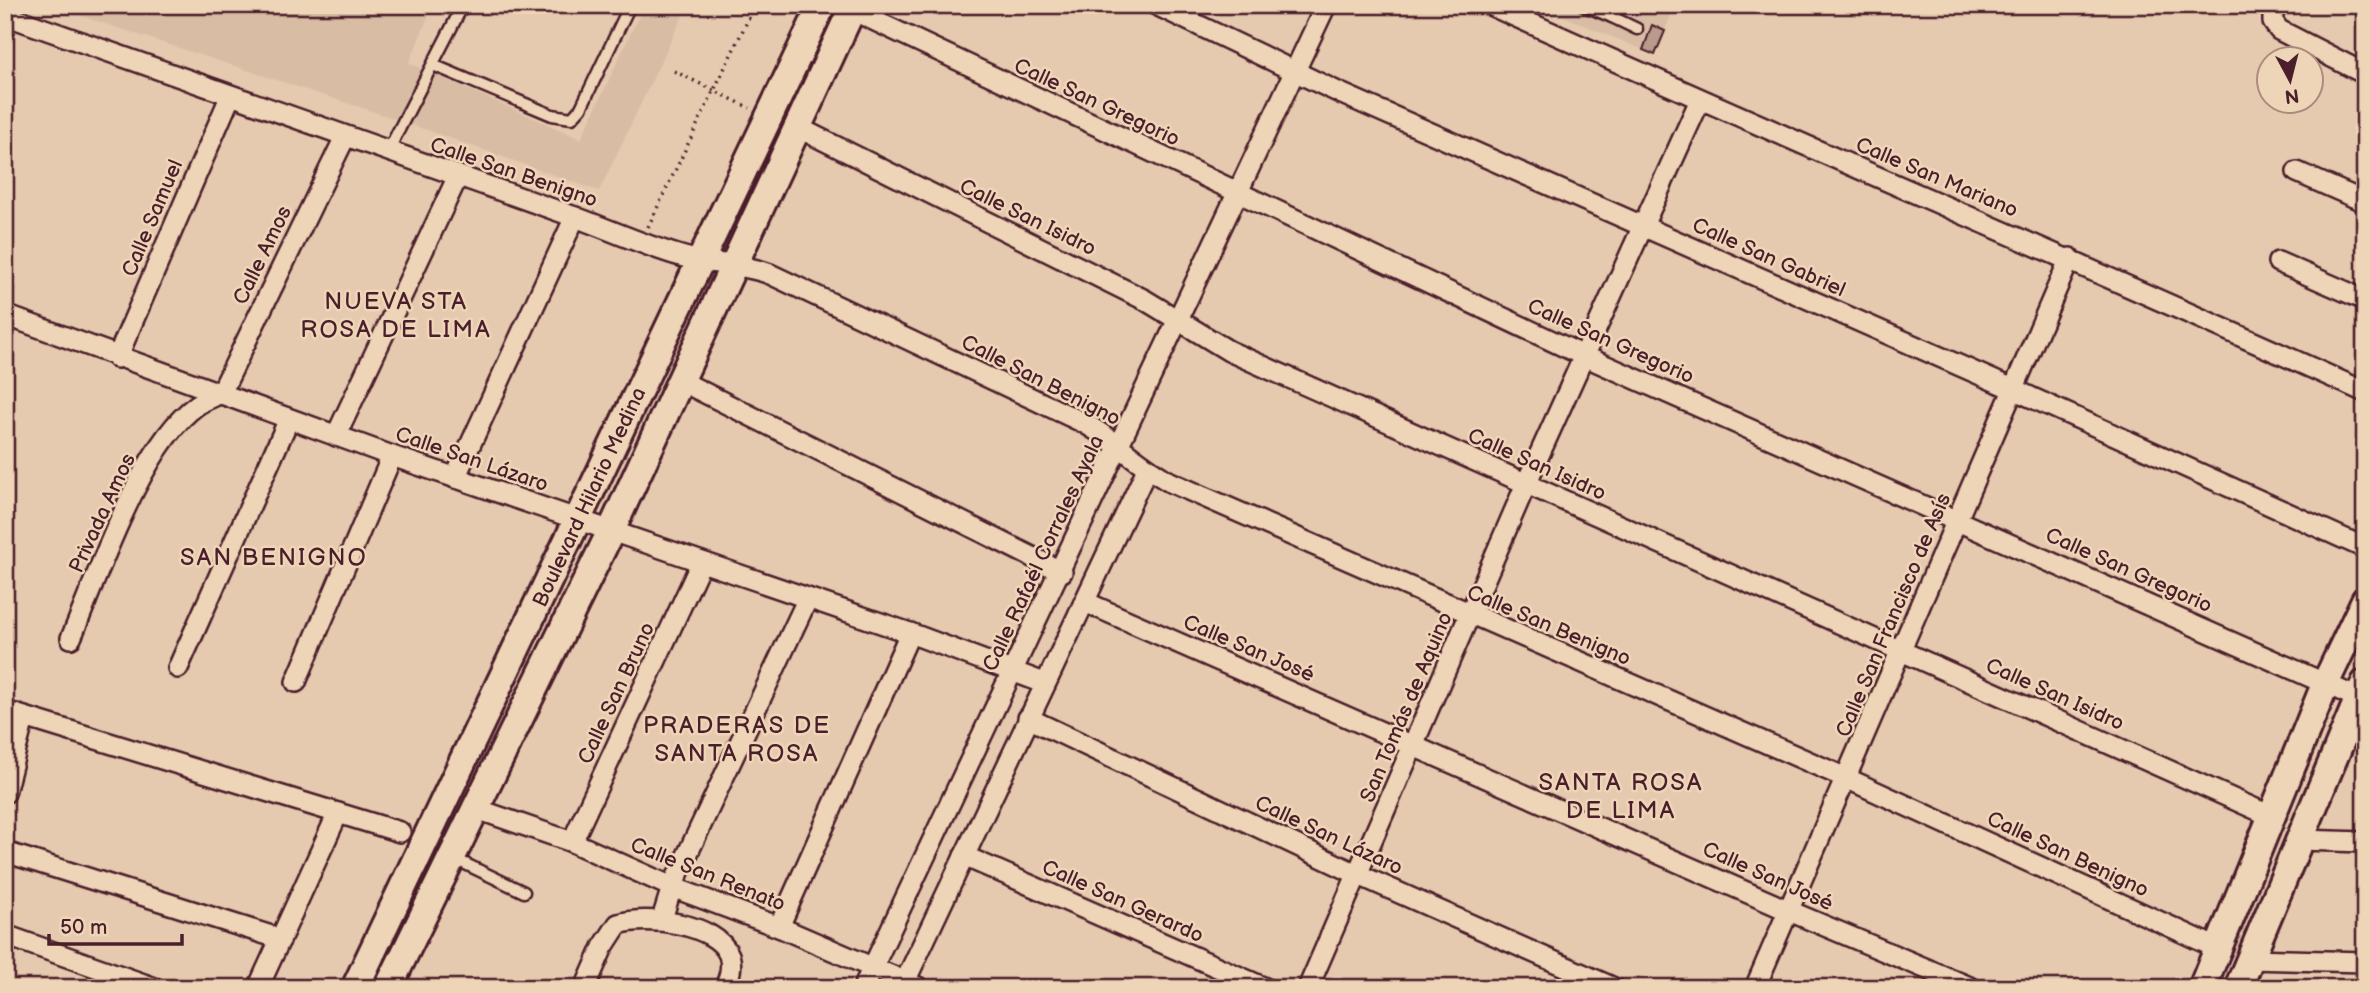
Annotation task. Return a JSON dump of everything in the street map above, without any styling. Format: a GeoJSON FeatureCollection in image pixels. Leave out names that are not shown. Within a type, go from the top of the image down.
{"type":"FeatureCollection","features":[{"type":"Feature","properties":{"kind":"main road","name":"Boulevard Hilario Medina"},"geometry":{"type":"LineString","coordinates":[[355,988],[771,118],[822,5]]}},
{"type":"Feature","properties":{"kind":"main road","name":"Boulevard Hilario Medina"},"geometry":{"type":"LineString","coordinates":[[388,988],[611,531],[853,8]]}},
{"type":"Feature","properties":{"kind":"main road"},"geometry":{"type":"LineString","coordinates":[[2202,988],[2326,682],[2365,600]]}},
{"type":"Feature","properties":{"kind":"main road"},"geometry":{"type":"LineString","coordinates":[[2238,988],[2361,690]]}},
{"type":"Feature","properties":{"kind":"street","name":"Calle San Gabriel"},"geometry":{"type":"LineString","coordinates":[[1156,5],[1296,73],[2015,390],[2365,548]]}},
{"type":"Feature","properties":{"kind":"street","name":"Calle Rafaél Corrales Ayala"},"geometry":{"type":"LineString","coordinates":[[863,988],[1062,572],[1326,5]]}},
{"type":"Feature","properties":{"kind":"street","name":"Calle San Mariano"},"geometry":{"type":"LineString","coordinates":[[1490,5],[1700,100],[2070,258],[2365,392]]}},
{"type":"Feature","properties":{"kind":"street"},"geometry":{"type":"LineString","coordinates":[[2273,5],[2273,22],[2279,30],[2365,74]]}},
{"type":"Feature","properties":{"kind":"street","name":"Calle San Gregorio"},"geometry":{"type":"LineString","coordinates":[[853,8],[1584,356],[2326,682],[2361,690]]}},
{"type":"Feature","properties":{"kind":"street","name":"Calle San Benigno"},"geometry":{"type":"LineString","coordinates":[[5,15],[230,97],[575,216],[641,242],[701,261],[733,263],[770,274],[1084,423],[1120,445],[1147,469],[1471,616],[1846,778],[2217,948]]}},
{"type":"Feature","properties":{"kind":"street","name":"Calle Samuel"},"geometry":{"type":"LineString","coordinates":[[117,358],[230,97]]}},
{"type":"Feature","properties":{"kind":"street","name":"San Tomás de Aquino"},"geometry":{"type":"LineString","coordinates":[[1308,988],[1526,484],[1700,100]]}},
{"type":"Feature","properties":{"kind":"street","name":"Calle San Isidro"},"geometry":{"type":"LineString","coordinates":[[797,127],[1178,319],[1208,341],[2271,816]]}},
{"type":"Feature","properties":{"kind":"street","name":"Calle Amos"},"geometry":{"type":"LineString","coordinates":[[221,393],[345,137]]}},
{"type":"Feature","properties":{"kind":"street"},"geometry":{"type":"LineString","coordinates":[[2297,172],[2365,202]]}},
{"type":"Feature","properties":{"kind":"street"},"geometry":{"type":"LineString","coordinates":[[336,436],[458,176]]}},
{"type":"Feature","properties":{"kind":"street"},"geometry":{"type":"LineString","coordinates":[[455,478],[575,216]]}},
{"type":"Feature","properties":{"kind":"street","name":"Calle San Francisco de Asís"},"geometry":{"type":"LineString","coordinates":[[1755,988],[1903,651],[2070,258]]}},
{"type":"Feature","properties":{"kind":"street"},"geometry":{"type":"LineString","coordinates":[[2278,262],[2365,300]]}},
{"type":"Feature","properties":{"kind":"street","name":"Calle San Lázaro"},"geometry":{"type":"LineString","coordinates":[[5,315],[392,456],[910,633],[1044,683]]}},
{"type":"Feature","properties":{"kind":"street"},"geometry":{"type":"LineString","coordinates":[[679,380],[1062,572]]}},
{"type":"Feature","properties":{"kind":"street","name":"Privada Amos"},"geometry":{"type":"LineString","coordinates":[[71,638],[141,476],[158,447],[197,405],[221,393]]}},
{"type":"Feature","properties":{"kind":"street"},"geometry":{"type":"LineString","coordinates":[[178,668],[289,419]]}},
{"type":"Feature","properties":{"kind":"street"},"geometry":{"type":"LineString","coordinates":[[296,682],[392,456]]}},
{"type":"Feature","properties":{"kind":"street"},"geometry":{"type":"LineString","coordinates":[[909,986],[964,856],[1147,469]]}},
{"type":"Feature","properties":{"kind":"street","name":"Calle San Bruno"},"geometry":{"type":"LineString","coordinates":[[572,842],[701,563]]}},
{"type":"Feature","properties":{"kind":"street"},"geometry":{"type":"LineString","coordinates":[[662,919],[672,887],[807,600]]}},
{"type":"Feature","properties":{"kind":"street","name":"Calle San José"},"geometry":{"type":"LineString","coordinates":[[1085,602],[1413,743],[1787,910],[1972,988]]}},
{"type":"Feature","properties":{"kind":"street"},"geometry":{"type":"LineString","coordinates":[[779,927],[910,633]]}},
{"type":"Feature","properties":{"kind":"street"},"geometry":{"type":"LineString","coordinates":[[5,793],[15,714],[400,832]]}},
{"type":"Feature","properties":{"kind":"street","name":"Calle San Lázaro"},"geometry":{"type":"LineString","coordinates":[[1028,718],[1359,875],[1614,988]]}},
{"type":"Feature","properties":{"kind":"street","name":"Calle San Renato"},"geometry":{"type":"LineString","coordinates":[[477,808],[572,842],[672,887],[779,927],[909,986]]}},
{"type":"Feature","properties":{"kind":"street"},"geometry":{"type":"LineString","coordinates":[[260,987],[338,813]]}},
{"type":"Feature","properties":{"kind":"street"},"geometry":{"type":"LineString","coordinates":[[2299,840],[2365,842]]}},
{"type":"Feature","properties":{"kind":"street"},"geometry":{"type":"LineString","coordinates":[[5,852],[281,939]]}},
{"type":"Feature","properties":{"kind":"street","name":"Calle San Gerardo"},"geometry":{"type":"LineString","coordinates":[[964,856],[1265,988]]}},
{"type":"Feature","properties":{"kind":"street"},"geometry":{"type":"LineString","coordinates":[[700,932],[712,902]]}},
{"type":"Feature","properties":{"kind":"street"},"geometry":{"type":"LineString","coordinates":[[585,988],[603,947],[618,924],[646,918],[662,919],[700,932],[723,945],[731,965],[725,988]]}},
{"type":"Feature","properties":{"kind":"street"},"geometry":{"type":"LineString","coordinates":[[5,935],[155,988]]}},
{"type":"Feature","properties":{"kind":"street"},"geometry":{"type":"LineString","coordinates":[[2250,960],[2365,962]]}},
{"type":"Feature","properties":{"kind":"lane"},"geometry":{"type":"LineString","coordinates":[[388,152],[463,5]]}},
{"type":"Feature","properties":{"kind":"lane"},"geometry":{"type":"LineString","coordinates":[[433,65],[552,115],[572,118],[581,108],[630,5]]}},
{"type":"Feature","properties":{"kind":"lane"},"geometry":{"type":"LineString","coordinates":[[1583,5],[1637,29]]}},
{"type":"Feature","properties":{"kind":"lane"},"geometry":{"type":"LineString","coordinates":[[1612,17],[1618,5]]}},
{"type":"Feature","properties":{"kind":"lane"},"geometry":{"type":"LineString","coordinates":[[452,858],[524,892]]}},
{"type":"Feature","properties":{"kind":"path"},"geometry":{"type":"LineString","coordinates":[[641,242],[755,5]]}},
{"type":"Feature","properties":{"kind":"path"},"geometry":{"type":"LineString","coordinates":[[674,71],[771,118]]}},
{"type":"Feature","properties":{"kind":"shaded area"},"geometry":{"type":"Polygon","coordinates":[[[75,5],[433,5],[409,63],[581,139],[644,5],[688,5],[599,191],[390,117],[72,13],[75,5]]]}},
{"type":"Feature","properties":{"kind":"shaded area"},"geometry":{"type":"Polygon","coordinates":[[[1537,5],[1675,5],[1655,55],[1537,5]]]}},
{"type":"Feature","properties":{"kind":"building"},"geometry":{"type":"Polygon","coordinates":[[[1652,25],[1665,31],[1655,55],[1643,50],[1652,25]]]}},
{"type":"Feature","properties":{"kind":"district","name":"NUEVA STA ROSA DE LIMA"},"geometry":{"type":"Point","coordinates":[396,315]}},
{"type":"Feature","properties":{"kind":"district","name":"SAN BENIGNO"},"geometry":{"type":"Point","coordinates":[274,557]}},
{"type":"Feature","properties":{"kind":"district","name":"PRADERAS DE SANTA ROSA"},"geometry":{"type":"Point","coordinates":[737,739]}},
{"type":"Feature","properties":{"kind":"district","name":"SANTA ROSA DE LIMA"},"geometry":{"type":"Point","coordinates":[1621,796]}}]}
